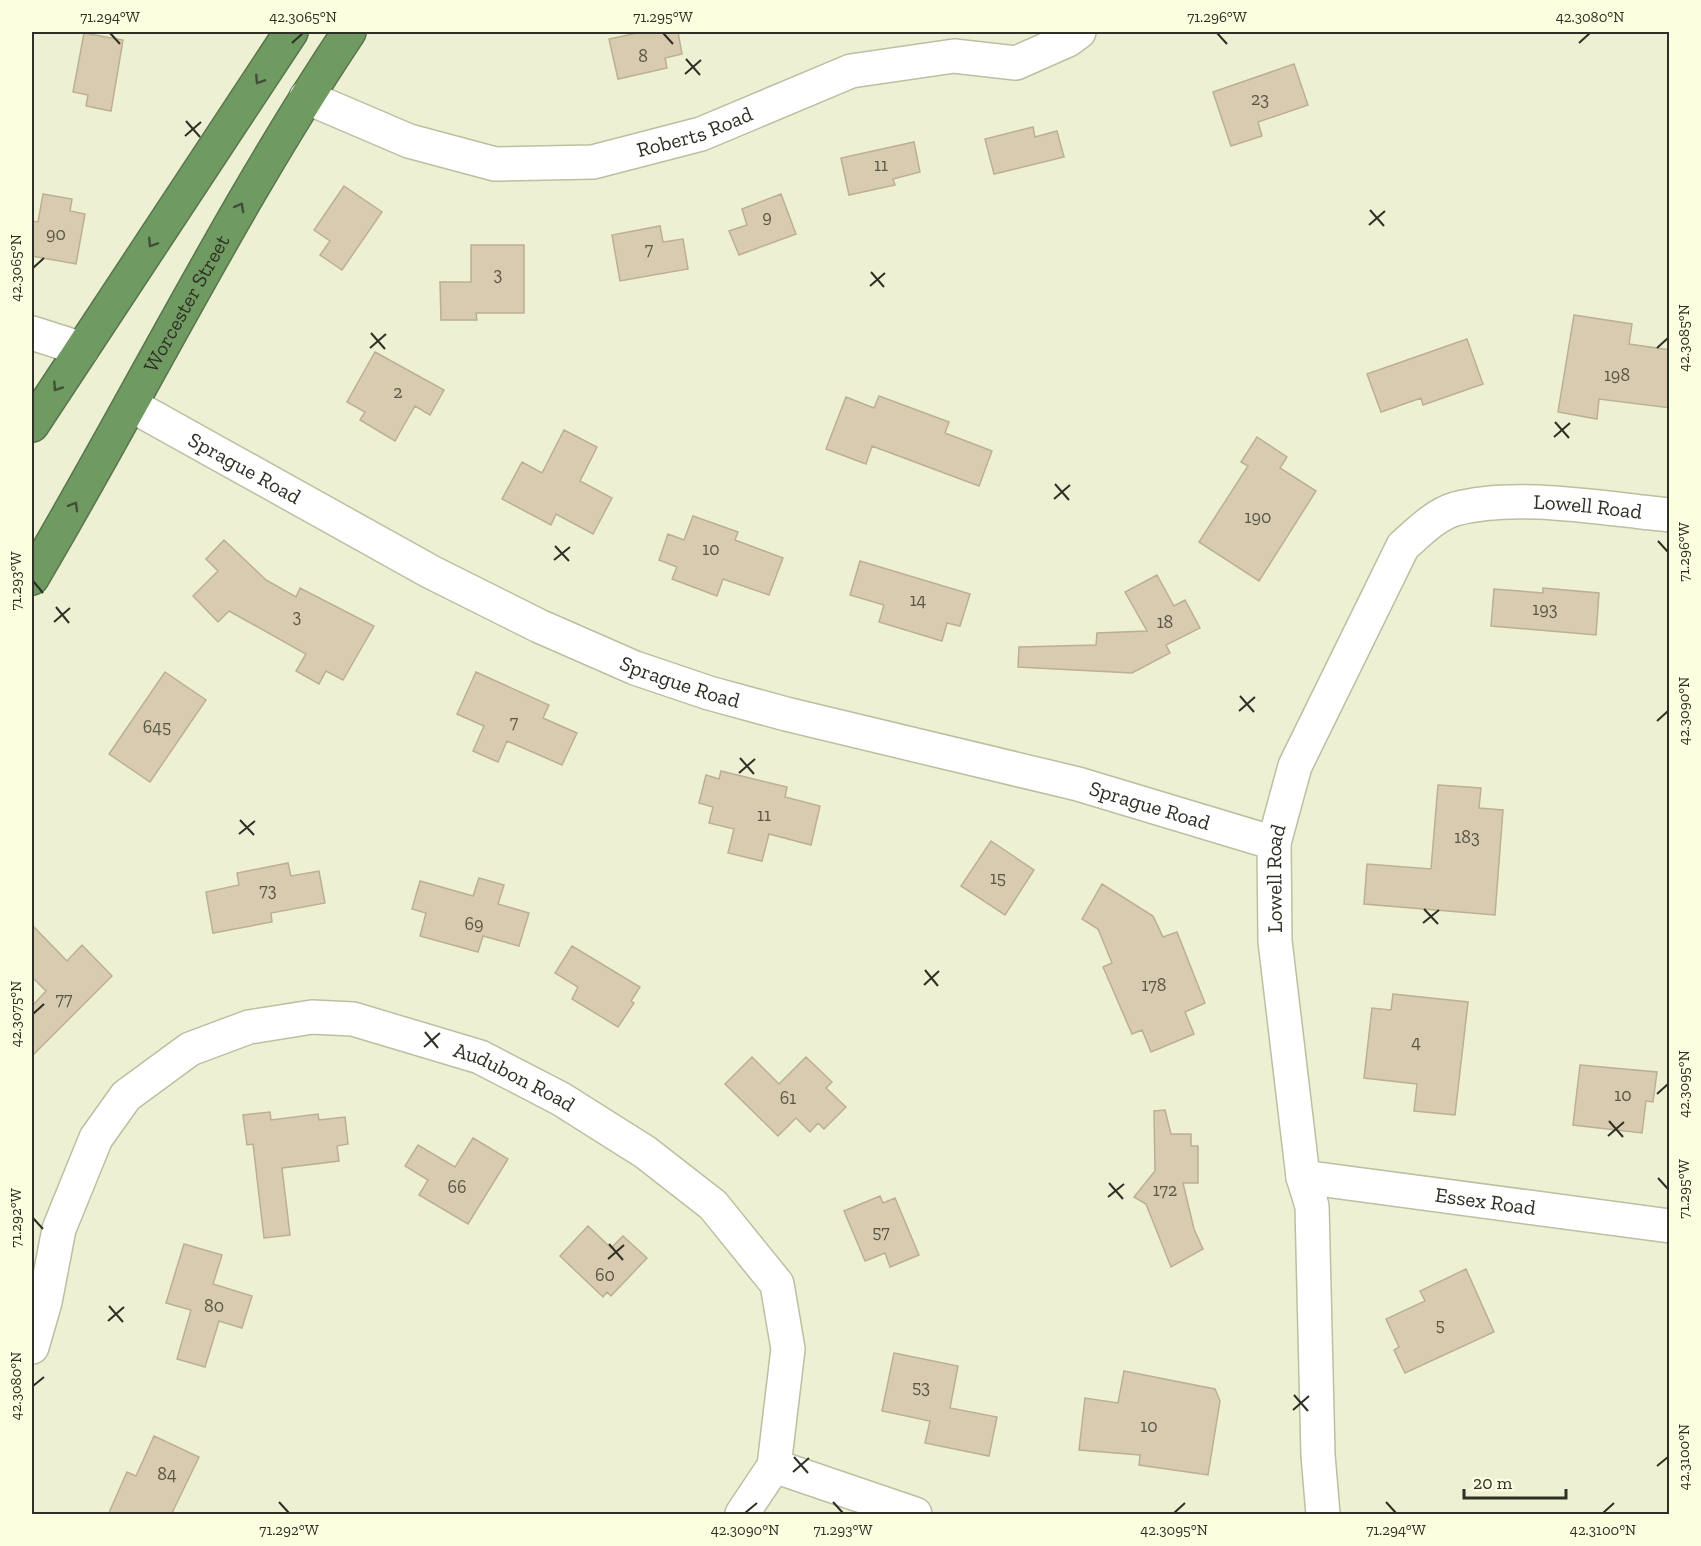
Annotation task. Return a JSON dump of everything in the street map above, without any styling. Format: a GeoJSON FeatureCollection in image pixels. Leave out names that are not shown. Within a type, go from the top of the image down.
{"type":"FeatureCollection","features":[{"type":"Feature","properties":{"kind":"highway"},"geometry":{"type":"LineString","coordinates":[[32,424],[291,32]]}},
{"type":"Feature","properties":{"kind":"highway","name":"Worcester Street"},"geometry":{"type":"LineString","coordinates":[[36,557],[131,405],[248,192],[349,32]]}},
{"type":"Feature","properties":{"kind":"street","name":"Roberts Road"},"geometry":{"type":"LineString","coordinates":[[306,97],[409,141],[495,164],[592,162],[701,134],[851,71],[954,56],[1016,63],[1068,40],[1079,32]]}},
{"type":"Feature","properties":{"kind":"street"},"geometry":{"type":"LineString","coordinates":[[32,333],[82,350]]}},
{"type":"Feature","properties":{"kind":"street","name":"Sprague Road"},"geometry":{"type":"LineString","coordinates":[[131,405],[441,577],[539,626],[635,668],[709,693],[786,714],[1078,784],[1274,843]]}},
{"type":"Feature","properties":{"kind":"street","name":"Lowell Road"},"geometry":{"type":"LineString","coordinates":[[1323,1515],[1318,1455],[1312,1206],[1303,1177],[1275,940],[1274,843],[1295,766],[1403,546],[1428,524],[1454,509],[1524,501],[1670,515]]}},
{"type":"Feature","properties":{"kind":"street","name":"Audubon Road"},"geometry":{"type":"LineString","coordinates":[[32,1347],[45,1302],[59,1229],[96,1138],[126,1096],[190,1049],[249,1027],[312,1017],[353,1019],[460,1051],[500,1068],[561,1099],[645,1152],[714,1205],[777,1284],[789,1349],[774,1466],[742,1515]]}},
{"type":"Feature","properties":{"kind":"street","name":"Essex Road"},"geometry":{"type":"LineString","coordinates":[[1303,1177],[1670,1226]]}},
{"type":"Feature","properties":{"kind":"street"},"geometry":{"type":"LineString","coordinates":[[774,1466],[915,1515]]}},
{"type":"Feature","properties":{"kind":"building"},"geometry":{"type":"Polygon","coordinates":[[[642,32],[678,32],[682,54],[665,58],[667,68],[618,79],[609,39],[642,32]]]}},
{"type":"Feature","properties":{"kind":"building"},"geometry":{"type":"Polygon","coordinates":[[[84,33],[123,40],[111,111],[86,106],[88,95],[73,92],[84,33]]]}},
{"type":"Feature","properties":{"kind":"building"},"geometry":{"type":"Polygon","coordinates":[[[1294,64],[1308,105],[1258,122],[1262,136],[1231,146],[1213,92],[1294,64]]]}},
{"type":"Feature","properties":{"kind":"building"},"geometry":{"type":"Polygon","coordinates":[[[1033,127],[1035,137],[1057,131],[1064,157],[994,174],[985,139],[1033,127]]]}},
{"type":"Feature","properties":{"kind":"building"},"geometry":{"type":"Polygon","coordinates":[[[914,142],[920,172],[893,179],[895,185],[849,195],[841,158],[914,142]]]}},
{"type":"Feature","properties":{"kind":"building"},"geometry":{"type":"Polygon","coordinates":[[[344,186],[382,212],[342,270],[320,255],[330,241],[314,230],[344,186]]]}},
{"type":"Feature","properties":{"kind":"building"},"geometry":{"type":"Polygon","coordinates":[[[43,194],[72,199],[70,211],[85,214],[76,264],[32,256],[32,221],[38,222],[43,194]]]}},
{"type":"Feature","properties":{"kind":"building"},"geometry":{"type":"Polygon","coordinates":[[[781,194],[796,234],[739,255],[729,231],[747,225],[742,209],[781,194]]]}},
{"type":"Feature","properties":{"kind":"building"},"geometry":{"type":"Polygon","coordinates":[[[660,226],[663,242],[683,239],[688,269],[620,281],[612,235],[660,226]]]}},
{"type":"Feature","properties":{"kind":"building"},"geometry":{"type":"Polygon","coordinates":[[[471,245],[524,245],[524,313],[476,313],[477,320],[441,320],[440,282],[471,282],[471,245]]]}},
{"type":"Feature","properties":{"kind":"building"},"geometry":{"type":"Polygon","coordinates":[[[1574,315],[1632,324],[1629,344],[1670,350],[1670,408],[1599,399],[1597,419],[1558,412],[1574,315]]]}},
{"type":"Feature","properties":{"kind":"building"},"geometry":{"type":"Polygon","coordinates":[[[1467,339],[1483,384],[1423,405],[1421,398],[1381,412],[1367,374],[1467,339]]]}},
{"type":"Feature","properties":{"kind":"building"},"geometry":{"type":"Polygon","coordinates":[[[375,352],[444,390],[430,415],[415,406],[395,441],[360,420],[365,412],[347,402],[375,352]]]}},
{"type":"Feature","properties":{"kind":"building"},"geometry":{"type":"Polygon","coordinates":[[[879,396],[949,422],[945,433],[992,451],[979,486],[872,446],[866,464],[826,449],[846,397],[874,408],[879,396]]]}},
{"type":"Feature","properties":{"kind":"building"},"geometry":{"type":"Polygon","coordinates":[[[564,430],[597,447],[580,481],[612,498],[593,534],[556,514],[551,525],[502,499],[522,462],[542,473],[564,430]]]}},
{"type":"Feature","properties":{"kind":"building"},"geometry":{"type":"Polygon","coordinates":[[[1257,437],[1287,457],[1280,468],[1316,491],[1259,581],[1199,542],[1248,466],[1241,462],[1257,437]]]}},
{"type":"Feature","properties":{"kind":"building"},"geometry":{"type":"Polygon","coordinates":[[[693,516],[738,532],[735,540],[783,558],[769,595],[723,579],[717,596],[672,579],[677,567],[659,560],[668,534],[684,540],[693,516]]]}},
{"type":"Feature","properties":{"kind":"building"},"geometry":{"type":"Polygon","coordinates":[[[224,540],[266,580],[296,597],[300,588],[374,626],[343,680],[326,671],[319,684],[296,671],[306,654],[229,611],[218,622],[193,596],[218,571],[206,559],[224,540]]]}},
{"type":"Feature","properties":{"kind":"building"},"geometry":{"type":"Polygon","coordinates":[[[860,561],[970,594],[960,626],[947,623],[942,641],[879,622],[884,605],[850,595],[860,561]]]}},
{"type":"Feature","properties":{"kind":"building"},"geometry":{"type":"Polygon","coordinates":[[[1157,575],[1174,606],[1185,600],[1200,628],[1166,645],[1170,653],[1132,673],[1018,667],[1019,647],[1096,645],[1097,633],[1147,631],[1125,592],[1157,575]]]}},
{"type":"Feature","properties":{"kind":"building"},"geometry":{"type":"Polygon","coordinates":[[[1543,588],[1599,593],[1596,635],[1491,626],[1494,589],[1543,593],[1543,588]]]}},
{"type":"Feature","properties":{"kind":"building"},"geometry":{"type":"Polygon","coordinates":[[[165,672],[206,700],[150,782],[109,754],[165,672]]]}},
{"type":"Feature","properties":{"kind":"building"},"geometry":{"type":"Polygon","coordinates":[[[476,672],[549,705],[543,718],[577,733],[562,765],[507,741],[498,762],[473,751],[484,726],[457,714],[476,672]]]}},
{"type":"Feature","properties":{"kind":"building"},"geometry":{"type":"Polygon","coordinates":[[[721,771],[787,787],[785,797],[820,806],[811,845],[769,834],[762,861],[728,853],[734,829],[709,823],[713,807],[699,803],[706,775],[719,779],[721,771]]]}},
{"type":"Feature","properties":{"kind":"building"},"geometry":{"type":"Polygon","coordinates":[[[1438,785],[1481,788],[1479,808],[1503,810],[1495,915],[1364,904],[1367,864],[1431,869],[1438,785]]]}},
{"type":"Feature","properties":{"kind":"building"},"geometry":{"type":"Polygon","coordinates":[[[991,841],[1034,870],[1005,915],[961,886],[991,841]]]}},
{"type":"Feature","properties":{"kind":"building"},"geometry":{"type":"Polygon","coordinates":[[[288,863],[291,876],[319,871],[325,903],[271,913],[272,922],[213,933],[206,892],[239,885],[237,873],[288,863]]]}},
{"type":"Feature","properties":{"kind":"building"},"geometry":{"type":"Polygon","coordinates":[[[479,878],[504,885],[498,904],[529,913],[519,946],[483,936],[478,952],[420,936],[426,913],[412,909],[420,881],[473,896],[479,878]]]}},
{"type":"Feature","properties":{"kind":"building"},"geometry":{"type":"Polygon","coordinates":[[[1102,884],[1153,916],[1163,937],[1177,932],[1205,1003],[1185,1012],[1194,1034],[1151,1052],[1142,1030],[1132,1034],[1103,967],[1112,963],[1098,929],[1082,919],[1102,884]]]}},
{"type":"Feature","properties":{"kind":"building"},"geometry":{"type":"Polygon","coordinates":[[[32,925],[67,961],[82,945],[112,976],[32,1056],[32,1006],[46,991],[32,977],[32,925]]]}},
{"type":"Feature","properties":{"kind":"building"},"geometry":{"type":"Polygon","coordinates":[[[572,946],[640,987],[631,1001],[634,1003],[618,1027],[572,999],[578,987],[555,973],[572,946]]]}},
{"type":"Feature","properties":{"kind":"building"},"geometry":{"type":"Polygon","coordinates":[[[1393,994],[1468,1002],[1455,1115],[1414,1111],[1417,1084],[1364,1078],[1372,1008],[1391,1010],[1393,994]]]}},
{"type":"Feature","properties":{"kind":"building"},"geometry":{"type":"Polygon","coordinates":[[[752,1057],[779,1084],[806,1057],[832,1082],[826,1088],[846,1107],[824,1129],[818,1123],[810,1132],[796,1118],[778,1136],[725,1084],[752,1057]]]}},
{"type":"Feature","properties":{"kind":"building"},"geometry":{"type":"Polygon","coordinates":[[[1580,1065],[1657,1072],[1653,1102],[1646,1101],[1642,1133],[1573,1125],[1580,1065]]]}},
{"type":"Feature","properties":{"kind":"building"},"geometry":{"type":"Polygon","coordinates":[[[1165,1110],[1171,1134],[1191,1134],[1191,1146],[1198,1146],[1198,1183],[1183,1183],[1194,1229],[1203,1249],[1171,1267],[1146,1204],[1134,1197],[1155,1171],[1154,1111],[1165,1110]]]}},
{"type":"Feature","properties":{"kind":"building"},"geometry":{"type":"Polygon","coordinates":[[[270,1112],[271,1120],[318,1114],[319,1120],[345,1117],[348,1144],[337,1146],[339,1161],[282,1168],[290,1235],[264,1238],[253,1144],[247,1145],[243,1115],[270,1112]]]}},
{"type":"Feature","properties":{"kind":"building"},"geometry":{"type":"Polygon","coordinates":[[[473,1138],[508,1159],[468,1224],[419,1195],[428,1180],[405,1166],[418,1145],[455,1167],[473,1138]]]}},
{"type":"Feature","properties":{"kind":"building"},"geometry":{"type":"Polygon","coordinates":[[[880,1196],[883,1203],[895,1198],[919,1255],[890,1267],[885,1253],[865,1261],[844,1211],[880,1196]]]}},
{"type":"Feature","properties":{"kind":"building"},"geometry":{"type":"Polygon","coordinates":[[[588,1226],[611,1248],[623,1236],[647,1258],[611,1296],[607,1292],[603,1297],[560,1256],[588,1226]]]}},
{"type":"Feature","properties":{"kind":"building"},"geometry":{"type":"Polygon","coordinates":[[[184,1244],[222,1255],[213,1284],[252,1296],[242,1328],[219,1321],[205,1367],[177,1359],[191,1310],[166,1303],[184,1244]]]}},
{"type":"Feature","properties":{"kind":"building"},"geometry":{"type":"Polygon","coordinates":[[[1466,1269],[1494,1332],[1405,1373],[1394,1350],[1399,1347],[1386,1319],[1425,1301],[1420,1291],[1466,1269]]]}},
{"type":"Feature","properties":{"kind":"building"},"geometry":{"type":"Polygon","coordinates":[[[894,1353],[958,1366],[950,1408],[997,1417],[989,1456],[925,1443],[930,1421],[882,1411],[894,1353]]]}},
{"type":"Feature","properties":{"kind":"building"},"geometry":{"type":"Polygon","coordinates":[[[1124,1371],[1215,1389],[1220,1401],[1208,1475],[1139,1465],[1140,1455],[1079,1450],[1085,1398],[1118,1403],[1124,1371]]]}},
{"type":"Feature","properties":{"kind":"building"},"geometry":{"type":"Polygon","coordinates":[[[154,1436],[199,1457],[171,1515],[108,1515],[127,1472],[136,1476],[154,1436]]]}}]}
